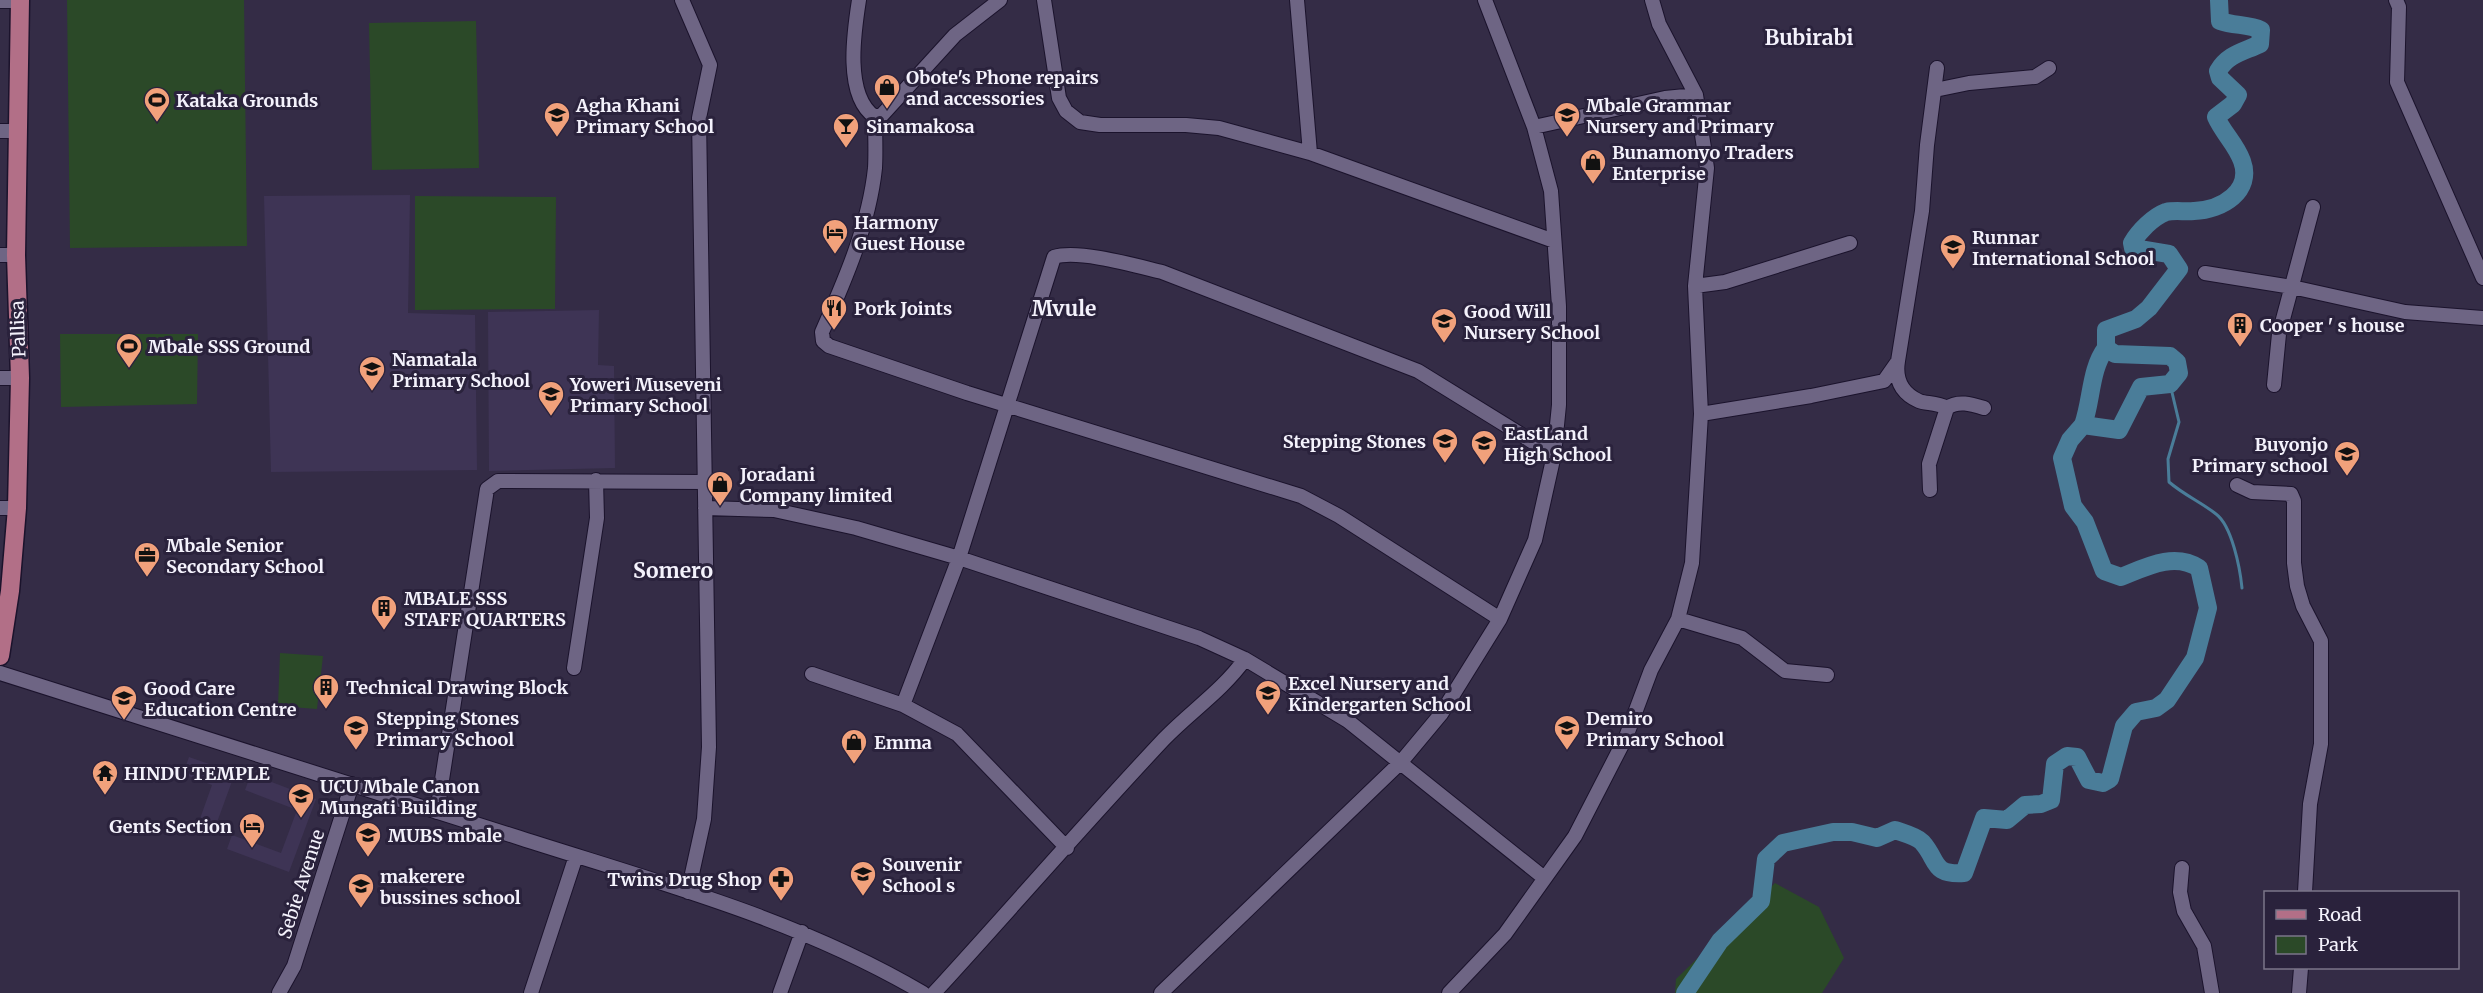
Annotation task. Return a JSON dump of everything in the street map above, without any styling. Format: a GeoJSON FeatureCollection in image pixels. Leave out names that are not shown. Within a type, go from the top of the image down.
{"type":"FeatureCollection","features":[{"type":"Feature","properties":{"kind":"main road","name":"Pallisa"},"geometry":{"type":"LineString","coordinates":[[0,656],[8,508],[20,378],[8,255],[9,131],[20,1]]}},
{"type":"Feature","properties":{"kind":"street"},"geometry":{"type":"LineString","coordinates":[[682,0],[710,65],[699,118],[709,747],[704,819],[688,892]]}},
{"type":"Feature","properties":{"kind":"street"},"geometry":{"type":"LineString","coordinates":[[859,0],[852,61],[858,93],[866,108],[875,117],[875,168],[869,203],[844,282],[822,332],[823,341],[829,346],[1007,406],[1301,496],[1339,516],[1500,619]]}},
{"type":"Feature","properties":{"kind":"street"},"geometry":{"type":"LineString","coordinates":[[875,117],[882,115],[955,35],[1000,0]]}},
{"type":"Feature","properties":{"kind":"street"},"geometry":{"type":"LineString","coordinates":[[1044,0],[1059,98],[1066,111],[1080,122],[1100,125],[1186,125],[1219,128],[1310,153],[1554,241]]}},
{"type":"Feature","properties":{"kind":"street"},"geometry":{"type":"LineString","coordinates":[[1297,0],[1310,153]]}},
{"type":"Feature","properties":{"kind":"street"},"geometry":{"type":"LineString","coordinates":[[1161,993],[1401,762],[1440,714],[1500,619],[1534,540],[1554,454],[1559,394],[1559,306],[1551,191],[1534,128],[1485,0]]}},
{"type":"Feature","properties":{"kind":"street"},"geometry":{"type":"LineString","coordinates":[[1449,993],[1505,934],[1531,899],[1543,877],[1575,836],[1626,737],[1651,670],[1678,619],[1692,563],[1701,414],[1695,286],[1707,168],[1696,95],[1659,24],[1652,0]]}},
{"type":"Feature","properties":{"kind":"street"},"geometry":{"type":"LineString","coordinates":[[2396,0],[2399,7],[2397,82],[2477,245],[2483,278]]}},
{"type":"Feature","properties":{"kind":"street"},"geometry":{"type":"LineString","coordinates":[[0,1],[20,1]]}},
{"type":"Feature","properties":{"kind":"street"},"geometry":{"type":"LineString","coordinates":[[1937,68],[1922,212],[1896,376],[1902,387],[1919,401],[1935,402],[1947,408]]}},
{"type":"Feature","properties":{"kind":"street"},"geometry":{"type":"LineString","coordinates":[[1935,90],[1969,82],[2035,77],[2049,68]]}},
{"type":"Feature","properties":{"kind":"street"},"geometry":{"type":"LineString","coordinates":[[1534,128],[1665,98],[1696,95]]}},
{"type":"Feature","properties":{"kind":"street"},"geometry":{"type":"LineString","coordinates":[[2274,385],[2279,334],[2313,207]]}},
{"type":"Feature","properties":{"kind":"street"},"geometry":{"type":"LineString","coordinates":[[1695,286],[1725,282],[1850,243]]}},
{"type":"Feature","properties":{"kind":"street"},"geometry":{"type":"LineString","coordinates":[[903,705],[959,558],[1054,257],[1065,255],[1120,261],[1162,272],[1418,371],[1554,454]]}},
{"type":"Feature","properties":{"kind":"street"},"geometry":{"type":"LineString","coordinates":[[2205,273],[2292,288],[2405,312],[2483,318]]}},
{"type":"Feature","properties":{"kind":"street"},"geometry":{"type":"LineString","coordinates":[[1701,414],[1811,396],[1884,381],[1898,361]]}},
{"type":"Feature","properties":{"kind":"street"},"geometry":{"type":"LineString","coordinates":[[0,378],[20,378]]}},
{"type":"Feature","properties":{"kind":"street"},"geometry":{"type":"LineString","coordinates":[[1930,490],[1929,464],[1947,408],[1953,403],[1984,408]]}},
{"type":"Feature","properties":{"kind":"street"},"geometry":{"type":"LineString","coordinates":[[574,668],[597,518],[596,480]]}},
{"type":"Feature","properties":{"kind":"street"},"geometry":{"type":"LineString","coordinates":[[437,812],[488,489],[498,481],[705,482]]}},
{"type":"Feature","properties":{"kind":"street"},"geometry":{"type":"LineString","coordinates":[[2237,485],[2252,492],[2291,494],[2294,501],[2294,564],[2297,585],[2303,606],[2320,641],[2321,744],[2310,804],[2305,891]]}},
{"type":"Feature","properties":{"kind":"street"},"geometry":{"type":"LineString","coordinates":[[705,508],[774,510],[856,528],[959,558],[1199,638],[1245,659],[1348,722],[1543,877]]}},
{"type":"Feature","properties":{"kind":"street"},"geometry":{"type":"LineString","coordinates":[[1678,619],[1742,638],[1785,671],[1827,675]]}},
{"type":"Feature","properties":{"kind":"street"},"geometry":{"type":"LineString","coordinates":[[934,993],[1166,737],[1211,699],[1230,680],[1245,659]]}},
{"type":"Feature","properties":{"kind":"street"},"geometry":{"type":"LineString","coordinates":[[0,674],[688,892],[802,932],[874,964],[923,993]]}},
{"type":"Feature","properties":{"kind":"street"},"geometry":{"type":"LineString","coordinates":[[812,674],[903,705],[957,734],[1067,848]]}},
{"type":"Feature","properties":{"kind":"street","name":"Sebie Avenue"},"geometry":{"type":"LineString","coordinates":[[279,993],[294,966],[352,784]]}},
{"type":"Feature","properties":{"kind":"street"},"geometry":{"type":"LineString","coordinates":[[531,993],[576,856]]}},
{"type":"Feature","properties":{"kind":"street"},"geometry":{"type":"LineString","coordinates":[[2182,868],[2180,892],[2184,910],[2204,946],[2212,993]]}},
{"type":"Feature","properties":{"kind":"street"},"geometry":{"type":"LineString","coordinates":[[780,993],[802,932]]}},
{"type":"Feature","properties":{"kind":"street"},"geometry":{"type":"LineString","coordinates":[[2299,993],[2301,969]]}},
{"type":"Feature","properties":{"kind":"shaded area","name":"Namatala Primary School"},"geometry":{"type":"Polygon","coordinates":[[[410,195],[408,313],[475,315],[477,470],[271,472],[264,196],[410,195]]]}},
{"type":"Feature","properties":{"kind":"shaded area","name":"Yoweri Museveni Primary School"},"geometry":{"type":"Polygon","coordinates":[[[599,310],[598,365],[614,366],[615,468],[489,471],[488,312],[599,310]]]}},
{"type":"Feature","properties":{"kind":"shaded area"},"geometry":{"type":"Polygon","coordinates":[[[189,757],[235,773],[212,836],[196,830],[212,785],[183,774],[189,757]]]}},
{"type":"Feature","properties":{"kind":"shaded area","name":"UCU Mbale Canon Mungati Building"},"geometry":{"type":"Polygon","coordinates":[[[251,774],[316,799],[289,872],[227,849],[232,835],[281,853],[297,810],[245,790],[251,774]]]}},
{"type":"Feature","properties":{"kind":"green space","name":"Kataka Grounds"},"geometry":{"type":"Polygon","coordinates":[[[67,0],[244,0],[247,246],[70,248],[67,0]]]}},
{"type":"Feature","properties":{"kind":"green space"},"geometry":{"type":"Polygon","coordinates":[[[476,21],[479,168],[372,170],[369,23],[476,21]]]}},
{"type":"Feature","properties":{"kind":"green space"},"geometry":{"type":"Polygon","coordinates":[[[415,196],[556,197],[555,309],[415,310],[415,196]]]}},
{"type":"Feature","properties":{"kind":"green space","name":"Mbale SSS Ground"},"geometry":{"type":"Polygon","coordinates":[[[60,334],[198,334],[197,404],[61,407],[60,334]]]}},
{"type":"Feature","properties":{"kind":"green space"},"geometry":{"type":"Polygon","coordinates":[[[280,653],[323,656],[317,709],[278,706],[280,653]]]}},
{"type":"Feature","properties":{"kind":"green space"},"geometry":{"type":"Polygon","coordinates":[[[1775,883],[1819,907],[1844,958],[1822,993],[1675,993],[1676,979],[1775,883]]]}},
{"type":"Feature","properties":{"kind":"waterway"},"geometry":{"type":"LineString","coordinates":[[1685,993],[1720,941],[1761,901],[1766,859],[1783,843],[1833,832],[1852,832],[1877,838],[1895,830],[1913,836],[1922,842],[1941,869],[1946,872],[1964,873],[1984,818],[2007,820],[2025,805],[2041,804],[2051,800],[2055,764],[2067,756],[2077,757],[2089,780],[2103,783],[2110,779],[2124,726],[2136,712],[2156,708],[2167,700],[2195,658],[2208,608],[2199,568],[2189,563],[2170,561],[2121,577],[2104,571],[2085,522],[2073,506],[2062,458],[2070,440],[2083,425],[2119,430],[2141,387],[2170,384],[2179,373],[2177,362],[2170,356],[2115,354],[2106,348],[2106,330],[2136,319],[2149,308],[2179,269],[2169,254],[2133,248],[2132,243],[2142,229],[2166,212],[2205,210],[2224,203],[2233,197],[2243,181],[2242,161],[2216,117],[2233,104],[2238,95],[2220,78],[2218,71],[2231,57],[2260,44],[2261,30],[2220,21],[2219,0]]}},
{"type":"Feature","properties":{"kind":"waterway"},"geometry":{"type":"LineString","coordinates":[[2083,425],[2094,375],[2106,348]]}},
{"type":"Feature","properties":{"kind":"waterway"},"geometry":{"type":"LineString","coordinates":[[2170,384],[2179,422],[2168,459],[2169,482],[2222,520],[2231,537],[2242,588]]}},
{"type":"Feature","properties":{"kind":"place","name":"Obote's Phone repairs and accessories"},"geometry":{"type":"Point","coordinates":[887,110]}},
{"type":"Feature","properties":{"kind":"place","name":"Kataka Grounds"},"geometry":{"type":"Point","coordinates":[157,123]}},
{"type":"Feature","properties":{"kind":"place","name":"Agha Khani Primary School"},"geometry":{"type":"Point","coordinates":[557,138]}},
{"type":"Feature","properties":{"kind":"place","name":"Mbale Grammar Nursery and Primary"},"geometry":{"type":"Point","coordinates":[1567,138]}},
{"type":"Feature","properties":{"kind":"place","name":"Sinamakosa"},"geometry":{"type":"Point","coordinates":[846,149]}},
{"type":"Feature","properties":{"kind":"place","name":"Bunamonyo Traders Enterprise"},"geometry":{"type":"Point","coordinates":[1593,185]}},
{"type":"Feature","properties":{"kind":"place","name":"Harmony Guest House"},"geometry":{"type":"Point","coordinates":[835,255]}},
{"type":"Feature","properties":{"kind":"place","name":"Runnar International School"},"geometry":{"type":"Point","coordinates":[1953,270]}},
{"type":"Feature","properties":{"kind":"place","name":"Pork Joints"},"geometry":{"type":"Point","coordinates":[834,331]}},
{"type":"Feature","properties":{"kind":"place","name":"Good Will Nursery School"},"geometry":{"type":"Point","coordinates":[1444,344]}},
{"type":"Feature","properties":{"kind":"place","name":"Cooper ' s house"},"geometry":{"type":"Point","coordinates":[2240,348]}},
{"type":"Feature","properties":{"kind":"place","name":"Mbale SSS Ground"},"geometry":{"type":"Point","coordinates":[129,369]}},
{"type":"Feature","properties":{"kind":"place","name":"Namatala Primary School"},"geometry":{"type":"Point","coordinates":[372,392]}},
{"type":"Feature","properties":{"kind":"place","name":"Yoweri Museveni Primary School"},"geometry":{"type":"Point","coordinates":[551,417]}},
{"type":"Feature","properties":{"kind":"place","name":"Stepping Stones"},"geometry":{"type":"Point","coordinates":[1445,464]}},
{"type":"Feature","properties":{"kind":"place","name":"EastLand High School"},"geometry":{"type":"Point","coordinates":[1484,466]}},
{"type":"Feature","properties":{"kind":"place","name":"Buyonjo Primary school"},"geometry":{"type":"Point","coordinates":[2347,477]}},
{"type":"Feature","properties":{"kind":"place","name":"Joradani Company limited"},"geometry":{"type":"Point","coordinates":[720,507]}},
{"type":"Feature","properties":{"kind":"place","name":"Mbale Senior Secondary School"},"geometry":{"type":"Point","coordinates":[147,578]}},
{"type":"Feature","properties":{"kind":"place","name":"MBALE SSS STAFF QUARTERS"},"geometry":{"type":"Point","coordinates":[384,631]}},
{"type":"Feature","properties":{"kind":"place","name":"Technical Drawing Block"},"geometry":{"type":"Point","coordinates":[326,710]}},
{"type":"Feature","properties":{"kind":"place","name":"Excel Nursery and Kindergarten School"},"geometry":{"type":"Point","coordinates":[1268,716]}},
{"type":"Feature","properties":{"kind":"place","name":"Good Care Education Centre"},"geometry":{"type":"Point","coordinates":[124,721]}},
{"type":"Feature","properties":{"kind":"place","name":"Stepping Stones Primary School"},"geometry":{"type":"Point","coordinates":[356,751]}},
{"type":"Feature","properties":{"kind":"place","name":"Demiro Primary School"},"geometry":{"type":"Point","coordinates":[1567,751]}},
{"type":"Feature","properties":{"kind":"place","name":"Emma"},"geometry":{"type":"Point","coordinates":[854,765]}},
{"type":"Feature","properties":{"kind":"place","name":"HINDU TEMPLE"},"geometry":{"type":"Point","coordinates":[105,796]}},
{"type":"Feature","properties":{"kind":"place","name":"UCU Mbale Canon Mungati Building"},"geometry":{"type":"Point","coordinates":[301,819]}},
{"type":"Feature","properties":{"kind":"place","name":"Gents Section"},"geometry":{"type":"Point","coordinates":[252,849]}},
{"type":"Feature","properties":{"kind":"place","name":"MUBS mbale"},"geometry":{"type":"Point","coordinates":[368,858]}},
{"type":"Feature","properties":{"kind":"place","name":"Souvenir School s"},"geometry":{"type":"Point","coordinates":[863,897]}},
{"type":"Feature","properties":{"kind":"place","name":"Twins Drug Shop"},"geometry":{"type":"Point","coordinates":[781,902]}},
{"type":"Feature","properties":{"kind":"place","name":"makerere bussines school"},"geometry":{"type":"Point","coordinates":[361,909]}},
{"type":"Feature","properties":{"kind":"district","name":"Bubirabi"},"geometry":{"type":"Point","coordinates":[1809,37]}},
{"type":"Feature","properties":{"kind":"district","name":"Mvule"},"geometry":{"type":"Point","coordinates":[1064,308]}},
{"type":"Feature","properties":{"kind":"district","name":"Somero"},"geometry":{"type":"Point","coordinates":[673,570]}}]}
